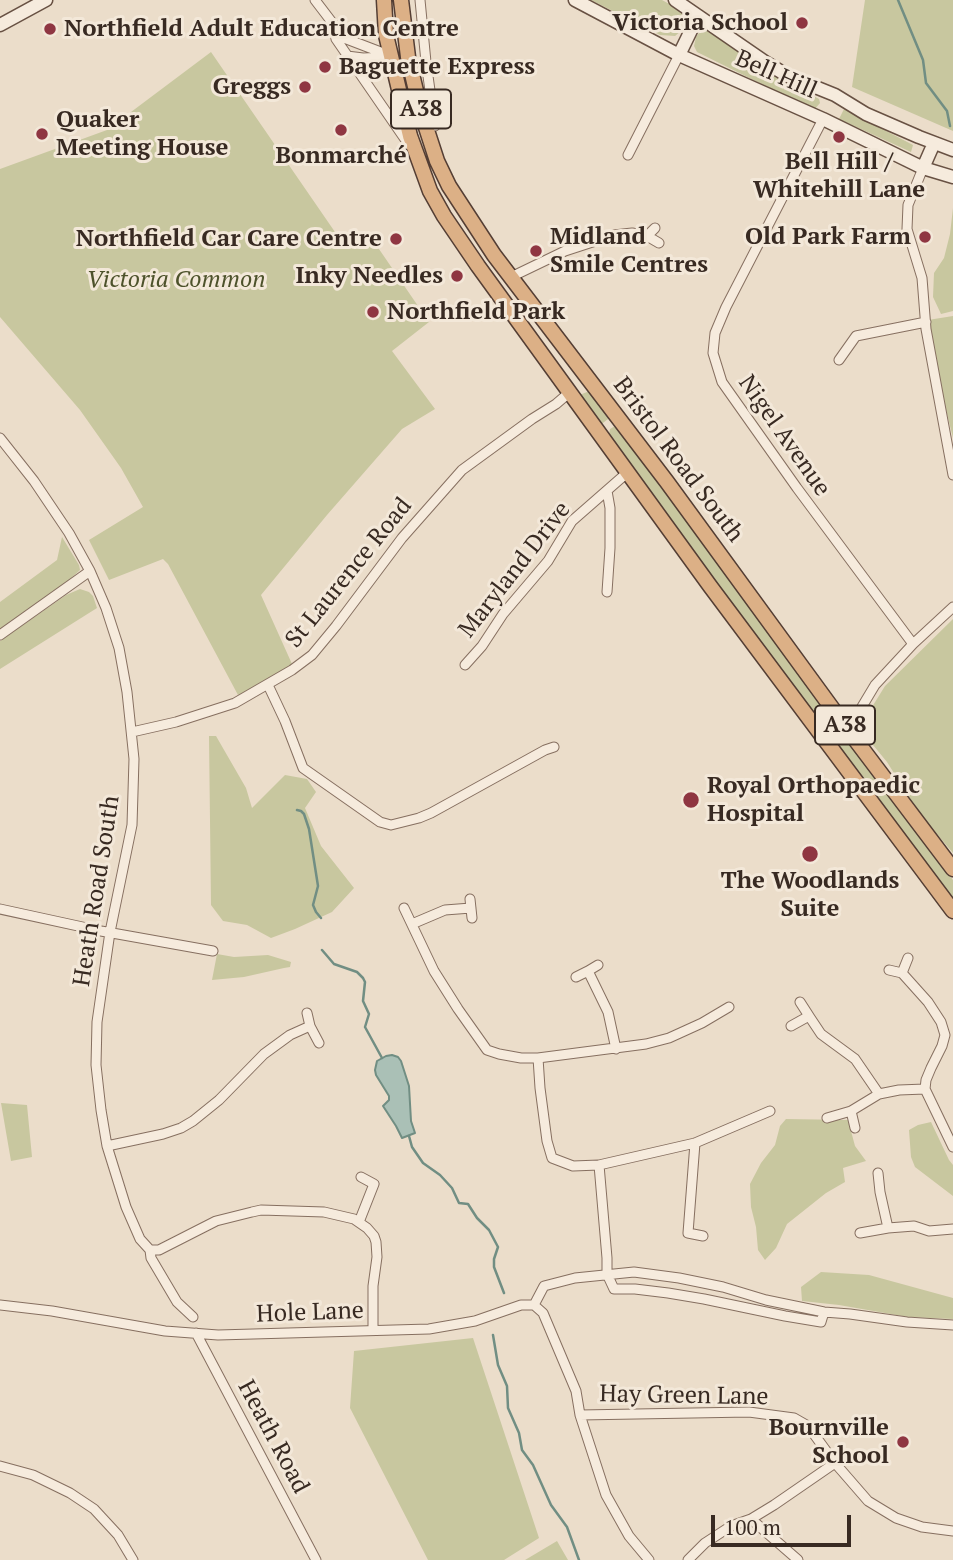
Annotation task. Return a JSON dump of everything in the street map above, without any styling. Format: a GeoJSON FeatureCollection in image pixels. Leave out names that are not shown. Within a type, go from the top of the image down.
{"type":"FeatureCollection","features":[{"type":"Feature","properties":{"kind":"highway","name":"A38"},"geometry":{"type":"LineString","coordinates":[[384,0],[386,35],[391,56]]}},
{"type":"Feature","properties":{"kind":"highway","name":"A38"},"geometry":{"type":"LineString","coordinates":[[401,0],[408,57]]}},
{"type":"Feature","properties":{"kind":"highway"},"geometry":{"type":"LineString","coordinates":[[391,56],[408,57]]}},
{"type":"Feature","properties":{"kind":"highway","name":"Bristol Road South"},"geometry":{"type":"LineString","coordinates":[[391,56],[416,155],[430,191],[444,216],[718,597],[953,911]]}},
{"type":"Feature","properties":{"kind":"highway","name":"Bristol Road South"},"geometry":{"type":"LineString","coordinates":[[408,57],[421,112],[437,161],[449,186],[494,254],[698,523],[953,869]]}},
{"type":"Feature","properties":{"kind":"highway"},"geometry":{"type":"LineString","coordinates":[[570,392],[589,379]]}},
{"type":"Feature","properties":{"kind":"highway"},"geometry":{"type":"LineString","coordinates":[[604,439],[608,423],[620,420]]}},
{"type":"Feature","properties":{"kind":"main road"},"geometry":{"type":"LineString","coordinates":[[0,25],[46,0]]}},
{"type":"Feature","properties":{"kind":"main road","name":"Bell Hill"},"geometry":{"type":"LineString","coordinates":[[575,0],[680,55],[825,116],[923,168],[953,177]]}},
{"type":"Feature","properties":{"kind":"main road","name":"Bell Hill"},"geometry":{"type":"LineString","coordinates":[[675,0],[788,76],[866,114],[953,150]]}},
{"type":"Feature","properties":{"kind":"main road"},"geometry":{"type":"LineString","coordinates":[[680,55],[698,16]]}},
{"type":"Feature","properties":{"kind":"main road"},"geometry":{"type":"LineString","coordinates":[[923,168],[934,143]]}},
{"type":"Feature","properties":{"kind":"street","name":"Bristol Road South"},"geometry":{"type":"LineString","coordinates":[[315,0],[344,38],[391,56]]}},
{"type":"Feature","properties":{"kind":"street"},"geometry":{"type":"LineString","coordinates":[[420,0],[435,126]]}},
{"type":"Feature","properties":{"kind":"street","name":"Bristol Road South"},"geometry":{"type":"LineString","coordinates":[[334,26],[335,39],[416,155]]}},
{"type":"Feature","properties":{"kind":"street"},"geometry":{"type":"LineString","coordinates":[[628,155],[680,55]]}},
{"type":"Feature","properties":{"kind":"street"},"geometry":{"type":"LineString","coordinates":[[347,56],[391,56]]}},
{"type":"Feature","properties":{"kind":"street","name":"Nigel Avenue"},"geometry":{"type":"LineString","coordinates":[[825,116],[726,307],[715,333],[713,353],[722,382],[913,645]]}},
{"type":"Feature","properties":{"kind":"street"},"geometry":{"type":"LineString","coordinates":[[923,168],[908,205],[907,229],[922,278],[926,321],[953,475]]}},
{"type":"Feature","properties":{"kind":"street"},"geometry":{"type":"LineString","coordinates":[[648,236],[655,228]]}},
{"type":"Feature","properties":{"kind":"street"},"geometry":{"type":"LineString","coordinates":[[511,277],[565,251],[614,235],[632,233],[648,236],[659,243]]}},
{"type":"Feature","properties":{"kind":"street"},"geometry":{"type":"LineString","coordinates":[[839,360],[856,336],[926,321]]}},
{"type":"Feature","properties":{"kind":"street","name":"St Laurence Road"},"geometry":{"type":"LineString","coordinates":[[132,732],[235,704],[292,670],[312,654],[336,626],[402,538],[462,470],[570,392]]}},
{"type":"Feature","properties":{"kind":"street","name":"Heath Road South"},"geometry":{"type":"LineString","coordinates":[[0,438],[69,533],[90,571],[119,648],[132,732],[132,825],[110,932],[97,1022],[96,1066],[107,1146],[126,1207],[140,1239],[150,1250],[177,1302],[193,1317]]}},
{"type":"Feature","properties":{"kind":"street","name":"Maryland Drive"},"geometry":{"type":"LineString","coordinates":[[465,665],[482,646],[503,614],[548,561],[572,521],[628,472]]}},
{"type":"Feature","properties":{"kind":"street"},"geometry":{"type":"LineString","coordinates":[[607,491],[610,508],[607,592]]}},
{"type":"Feature","properties":{"kind":"street"},"geometry":{"type":"LineString","coordinates":[[0,635],[90,571]]}},
{"type":"Feature","properties":{"kind":"street"},"geometry":{"type":"LineString","coordinates":[[848,730],[875,685],[953,607]]}},
{"type":"Feature","properties":{"kind":"street"},"geometry":{"type":"LineString","coordinates":[[268,685],[303,768],[380,822],[391,825],[431,813],[554,747]]}},
{"type":"Feature","properties":{"kind":"street"},"geometry":{"type":"LineString","coordinates":[[404,908],[434,971],[458,1009],[487,1050],[499,1054],[538,1058],[646,1044],[669,1038],[729,1007]]}},
{"type":"Feature","properties":{"kind":"street"},"geometry":{"type":"LineString","coordinates":[[412,924],[444,910],[471,908]]}},
{"type":"Feature","properties":{"kind":"street"},"geometry":{"type":"LineString","coordinates":[[0,909],[213,951]]}},
{"type":"Feature","properties":{"kind":"street"},"geometry":{"type":"LineString","coordinates":[[902,973],[908,958]]}},
{"type":"Feature","properties":{"kind":"street"},"geometry":{"type":"LineString","coordinates":[[576,977],[598,965]]}},
{"type":"Feature","properties":{"kind":"street"},"geometry":{"type":"LineString","coordinates":[[889,970],[902,973],[942,1022],[942,1046],[926,1080],[925,1089],[953,1147]]}},
{"type":"Feature","properties":{"kind":"street"},"geometry":{"type":"LineString","coordinates":[[588,971],[608,1012],[616,1049]]}},
{"type":"Feature","properties":{"kind":"street"},"geometry":{"type":"LineString","coordinates":[[800,1002],[821,1034],[855,1059],[879,1094]]}},
{"type":"Feature","properties":{"kind":"street"},"geometry":{"type":"LineString","coordinates":[[307,1013],[319,1043]]}},
{"type":"Feature","properties":{"kind":"street"},"geometry":{"type":"LineString","coordinates":[[791,1026],[809,1016]]}},
{"type":"Feature","properties":{"kind":"street"},"geometry":{"type":"LineString","coordinates":[[107,1146],[181,1128],[219,1100],[264,1054],[290,1035],[310,1026]]}},
{"type":"Feature","properties":{"kind":"street"},"geometry":{"type":"LineString","coordinates":[[538,1058],[547,1141],[552,1158],[573,1166],[599,1165],[695,1143],[770,1111]]}},
{"type":"Feature","properties":{"kind":"street"},"geometry":{"type":"LineString","coordinates":[[827,1118],[851,1111],[879,1094],[925,1089]]}},
{"type":"Feature","properties":{"kind":"street"},"geometry":{"type":"LineString","coordinates":[[851,1111],[855,1128]]}},
{"type":"Feature","properties":{"kind":"street"},"geometry":{"type":"LineString","coordinates":[[695,1143],[688,1233],[703,1236]]}},
{"type":"Feature","properties":{"kind":"street"},"geometry":{"type":"LineString","coordinates":[[599,1165],[607,1274],[614,1289],[668,1293],[821,1322],[824,1312]]}},
{"type":"Feature","properties":{"kind":"street"},"geometry":{"type":"LineString","coordinates":[[878,1173],[888,1227]]}},
{"type":"Feature","properties":{"kind":"street"},"geometry":{"type":"LineString","coordinates":[[359,1222],[374,1184],[360,1177]]}},
{"type":"Feature","properties":{"kind":"street"},"geometry":{"type":"LineString","coordinates":[[150,1250],[159,1250],[216,1221],[261,1210],[324,1212],[359,1222],[368,1228],[376,1242],[373,1330]]}},
{"type":"Feature","properties":{"kind":"street"},"geometry":{"type":"LineString","coordinates":[[860,1233],[888,1227],[914,1226],[929,1231],[953,1229]]}},
{"type":"Feature","properties":{"kind":"street"},"geometry":{"type":"LineString","coordinates":[[649,1560],[629,1536],[606,1495],[580,1415],[576,1391],[543,1313],[534,1305],[544,1286],[575,1278],[634,1272],[723,1287],[766,1300],[824,1312],[953,1325]]}},
{"type":"Feature","properties":{"kind":"street","name":"Hole Lane"},"geometry":{"type":"LineString","coordinates":[[0,1305],[52,1311],[165,1331],[218,1335],[429,1329],[475,1321],[521,1305],[534,1305]]}},
{"type":"Feature","properties":{"kind":"street","name":"Heath Road"},"geometry":{"type":"LineString","coordinates":[[196,1333],[316,1560]]}},
{"type":"Feature","properties":{"kind":"street","name":"Hay Green Lane"},"geometry":{"type":"LineString","coordinates":[[580,1415],[749,1412],[794,1419],[808,1426],[868,1501],[896,1518],[922,1527],[953,1531]]}},
{"type":"Feature","properties":{"kind":"street"},"geometry":{"type":"LineString","coordinates":[[688,1560],[705,1543],[731,1526],[751,1519],[774,1505],[835,1463]]}},
{"type":"Feature","properties":{"kind":"street"},"geometry":{"type":"LineString","coordinates":[[0,1466],[33,1475],[70,1493],[94,1509],[118,1535],[133,1560]]}},
{"type":"Feature","properties":{"kind":"street"},"geometry":{"type":"LineString","coordinates":[[751,1519],[798,1560]]}},
{"type":"Feature","properties":{"kind":"green space"},"geometry":{"type":"Polygon","coordinates":[[[591,0],[662,0],[682,11],[681,31],[675,36],[660,35],[591,0]]]}},
{"type":"Feature","properties":{"kind":"green space"},"geometry":{"type":"Polygon","coordinates":[[[865,0],[953,0],[953,131],[852,87],[865,0]]]}},
{"type":"Feature","properties":{"kind":"green space"},"geometry":{"type":"Polygon","coordinates":[[[701,30],[709,30],[775,74],[819,99],[820,103],[814,110],[697,52],[694,46],[701,30]]]}},
{"type":"Feature","properties":{"kind":"green space","name":"Victoria Common"},"geometry":{"type":"Polygon","coordinates":[[[211,52],[346,248],[368,233],[429,322],[392,351],[435,409],[402,429],[261,595],[292,664],[259,687],[238,695],[163,559],[109,580],[89,540],[143,507],[121,468],[80,410],[0,317],[0,169],[107,130],[211,52]]]}},
{"type":"Feature","properties":{"kind":"green space"},"geometry":{"type":"Polygon","coordinates":[[[844,109],[913,145],[911,152],[839,119],[844,109]]]}},
{"type":"Feature","properties":{"kind":"green space"},"geometry":{"type":"Polygon","coordinates":[[[953,208],[953,311],[941,314],[933,297],[934,273],[944,258],[953,208]]]}},
{"type":"Feature","properties":{"kind":"green space"},"geometry":{"type":"Polygon","coordinates":[[[953,316],[953,438],[926,329],[928,320],[953,316]]]}},
{"type":"Feature","properties":{"kind":"green space"},"geometry":{"type":"Polygon","coordinates":[[[592,390],[612,416],[599,426],[577,396],[592,390]]]}},
{"type":"Feature","properties":{"kind":"green space"},"geometry":{"type":"Polygon","coordinates":[[[615,426],[623,429],[856,751],[953,880],[953,904],[610,438],[610,429],[615,426]]]}},
{"type":"Feature","properties":{"kind":"green space"},"geometry":{"type":"Polygon","coordinates":[[[62,537],[80,570],[56,592],[0,630],[0,602],[57,560],[62,537]]]}},
{"type":"Feature","properties":{"kind":"green space"},"geometry":{"type":"Polygon","coordinates":[[[80,589],[93,596],[97,608],[0,669],[0,641],[66,595],[80,589]]]}},
{"type":"Feature","properties":{"kind":"green space"},"geometry":{"type":"Polygon","coordinates":[[[953,619],[953,853],[919,813],[887,762],[859,728],[885,686],[953,619]]]}},
{"type":"Feature","properties":{"kind":"green space"},"geometry":{"type":"Polygon","coordinates":[[[209,736],[216,736],[246,788],[252,808],[285,775],[307,779],[316,792],[305,808],[321,846],[354,888],[332,912],[271,938],[247,925],[223,921],[211,905],[209,736]]]}},
{"type":"Feature","properties":{"kind":"green space"},"geometry":{"type":"Polygon","coordinates":[[[217,954],[234,957],[268,955],[291,962],[290,967],[244,977],[212,980],[217,954]]]}},
{"type":"Feature","properties":{"kind":"green space"},"geometry":{"type":"Polygon","coordinates":[[[1,1103],[27,1105],[32,1157],[11,1161],[1,1103]]]}},
{"type":"Feature","properties":{"kind":"green space"},"geometry":{"type":"Polygon","coordinates":[[[786,1119],[848,1120],[855,1146],[866,1161],[843,1168],[845,1182],[826,1193],[787,1224],[776,1248],[765,1260],[758,1250],[750,1184],[775,1145],[780,1126],[786,1119]]]}},
{"type":"Feature","properties":{"kind":"green space"},"geometry":{"type":"Polygon","coordinates":[[[931,1122],[953,1165],[953,1196],[915,1167],[911,1157],[909,1130],[931,1122]]]}},
{"type":"Feature","properties":{"kind":"green space"},"geometry":{"type":"Polygon","coordinates":[[[821,1272],[869,1275],[953,1298],[953,1319],[908,1317],[802,1301],[801,1287],[821,1272]]]}},
{"type":"Feature","properties":{"kind":"green space"},"geometry":{"type":"Polygon","coordinates":[[[473,1338],[539,1538],[504,1560],[428,1560],[350,1408],[354,1351],[473,1338]]]}},
{"type":"Feature","properties":{"kind":"green space"},"geometry":{"type":"Polygon","coordinates":[[[557,1541],[568,1560],[525,1560],[557,1541]]]}},
{"type":"Feature","properties":{"kind":"shaded area"},"geometry":{"type":"Polygon","coordinates":[[[392,1055],[401,1061],[409,1086],[411,1121],[415,1133],[402,1138],[383,1106],[389,1096],[375,1070],[377,1061],[392,1055]]]}},
{"type":"Feature","properties":{"kind":"waterway"},"geometry":{"type":"LineString","coordinates":[[898,0],[923,60],[926,83],[947,111],[950,126]]}},
{"type":"Feature","properties":{"kind":"waterway"},"geometry":{"type":"LineString","coordinates":[[297,810],[304,814],[309,829],[318,886],[313,905],[321,918]]}},
{"type":"Feature","properties":{"kind":"waterway"},"geometry":{"type":"LineString","coordinates":[[322,950],[334,964],[357,972],[363,978],[363,1001],[369,1014],[365,1027],[382,1058]]}},
{"type":"Feature","properties":{"kind":"waterway"},"geometry":{"type":"LineString","coordinates":[[409,1136],[412,1147],[423,1163],[440,1175],[452,1188],[459,1203],[468,1204],[489,1230],[498,1247],[494,1267],[504,1293]]}},
{"type":"Feature","properties":{"kind":"waterway"},"geometry":{"type":"LineString","coordinates":[[493,1335],[498,1365],[507,1386],[508,1408],[519,1433],[522,1450],[533,1465],[551,1505],[567,1527],[579,1560]]}},
{"type":"Feature","properties":{"kind":"place","name":"Victoria School"},"geometry":{"type":"Point","coordinates":[802,23]}},
{"type":"Feature","properties":{"kind":"place","name":"Northfield Adult Education Centre"},"geometry":{"type":"Point","coordinates":[50,29]}},
{"type":"Feature","properties":{"kind":"place","name":"Baguette Express"},"geometry":{"type":"Point","coordinates":[325,67]}},
{"type":"Feature","properties":{"kind":"place","name":"Greggs"},"geometry":{"type":"Point","coordinates":[305,87]}},
{"type":"Feature","properties":{"kind":"place","name":"Bonmarché"},"geometry":{"type":"Point","coordinates":[341,130]}},
{"type":"Feature","properties":{"kind":"place","name":"Quaker Meeting House"},"geometry":{"type":"Point","coordinates":[42,134]}},
{"type":"Feature","properties":{"kind":"place","name":"Bell Hill / Whitehill Lane"},"geometry":{"type":"Point","coordinates":[839,137]}},
{"type":"Feature","properties":{"kind":"place","name":"Old Park Farm"},"geometry":{"type":"Point","coordinates":[925,237]}},
{"type":"Feature","properties":{"kind":"place","name":"Northfield Car Care Centre"},"geometry":{"type":"Point","coordinates":[396,239]}},
{"type":"Feature","properties":{"kind":"place","name":"Midland Smile Centres"},"geometry":{"type":"Point","coordinates":[536,251]}},
{"type":"Feature","properties":{"kind":"place","name":"Inky Needles"},"geometry":{"type":"Point","coordinates":[457,276]}},
{"type":"Feature","properties":{"kind":"place","name":"Northfield Park"},"geometry":{"type":"Point","coordinates":[373,312]}},
{"type":"Feature","properties":{"kind":"place","name":"Royal Orthopaedic Hospital"},"geometry":{"type":"Point","coordinates":[691,800]}},
{"type":"Feature","properties":{"kind":"place","name":"The Woodlands Suite"},"geometry":{"type":"Point","coordinates":[810,854]}},
{"type":"Feature","properties":{"kind":"place","name":"Bournville School"},"geometry":{"type":"Point","coordinates":[903,1442]}}]}
